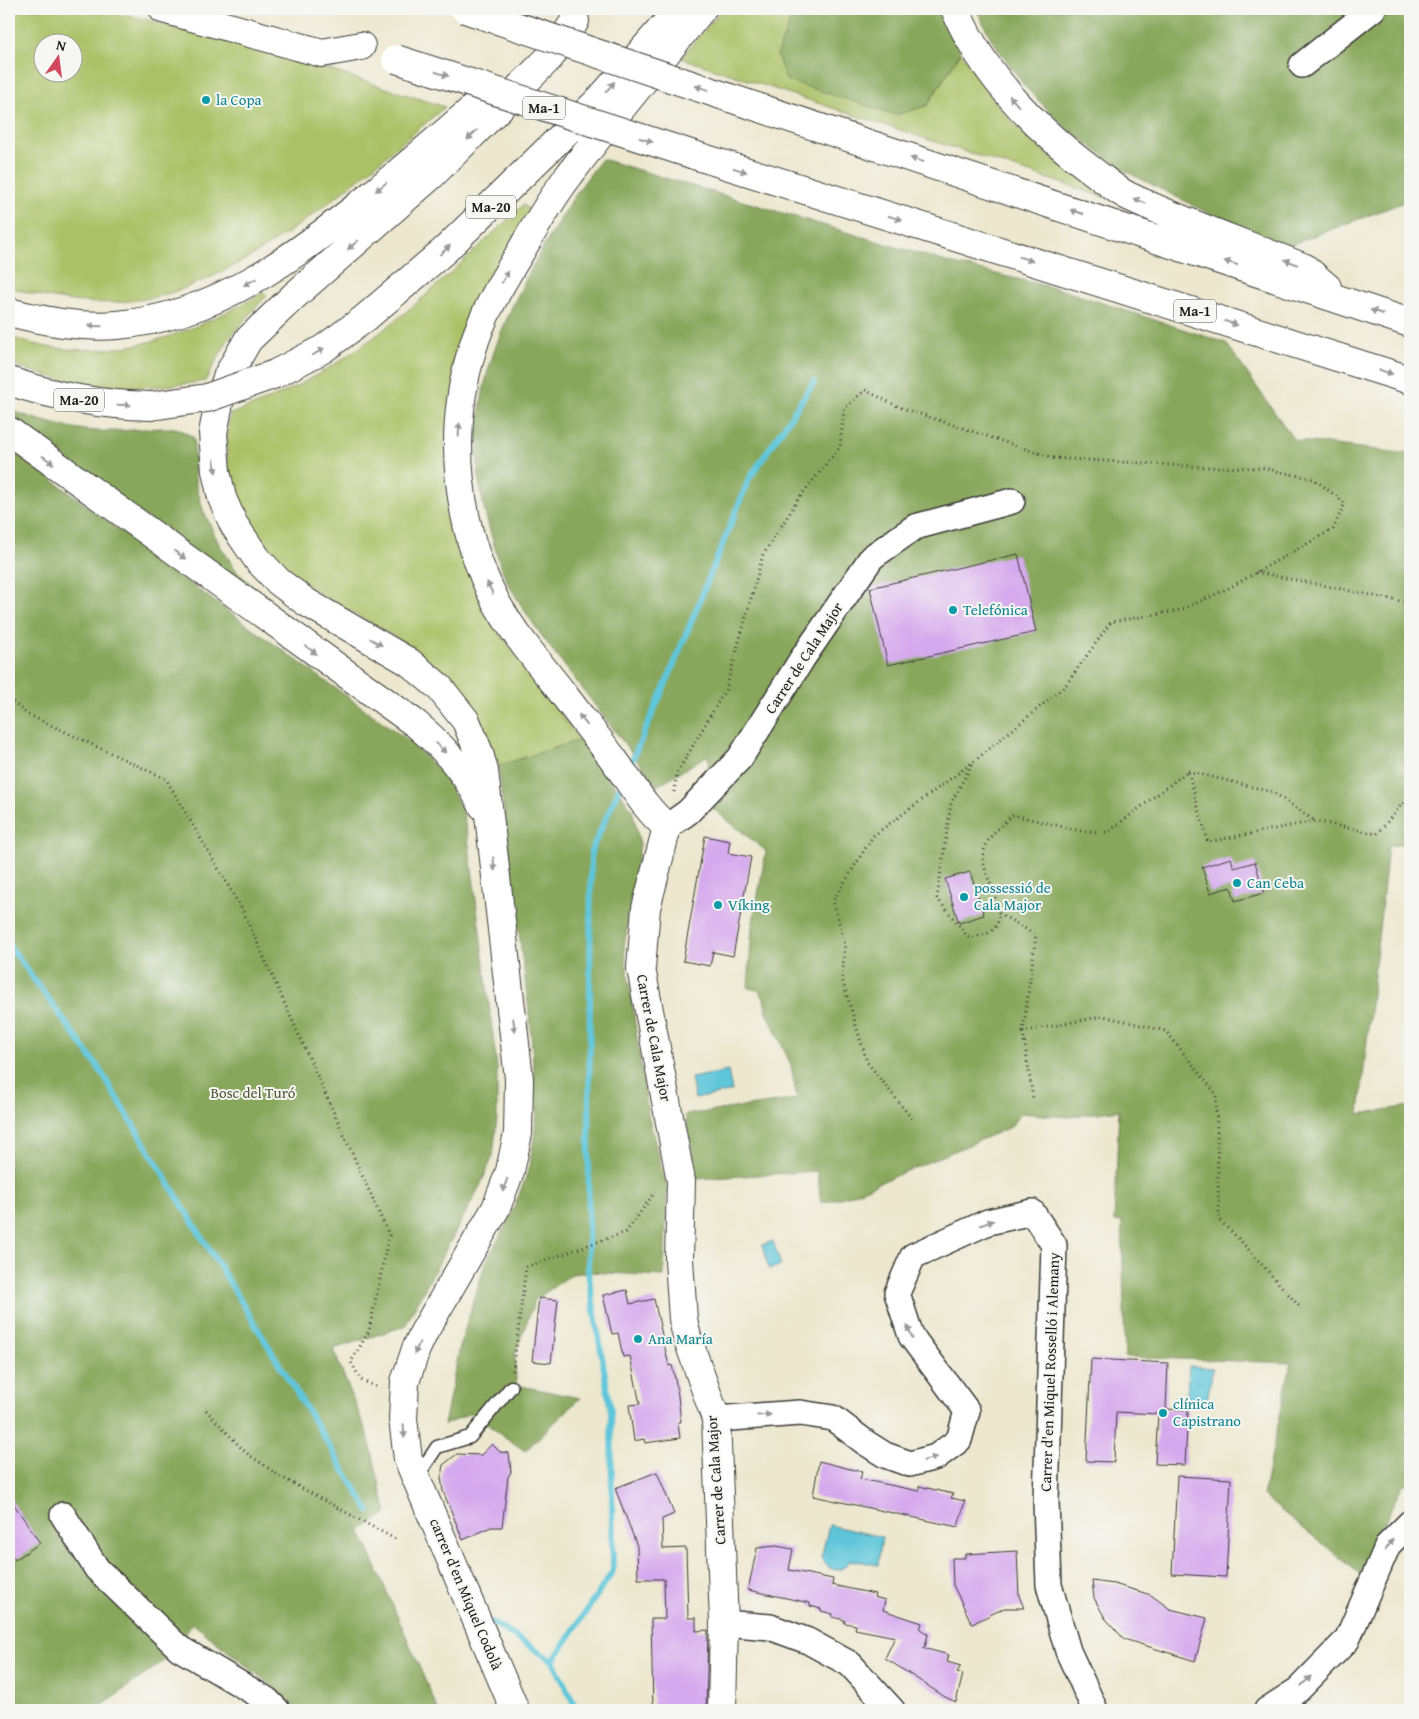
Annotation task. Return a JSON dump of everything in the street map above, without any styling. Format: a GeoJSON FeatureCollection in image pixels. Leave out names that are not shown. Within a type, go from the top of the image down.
{"type":"FeatureCollection","features":[{"type":"Feature","properties":{"kind":"main road"},"geometry":{"type":"LineString","coordinates":[[163,9],[322,53],[361,46]]}},
{"type":"Feature","properties":{"kind":"main road","name":"Ma-1"},"geometry":{"type":"LineString","coordinates":[[218,9],[361,46],[694,155],[1410,380]]}},
{"type":"Feature","properties":{"kind":"main road"},"geometry":{"type":"LineString","coordinates":[[464,9],[1410,323]]}},
{"type":"Feature","properties":{"kind":"main road","name":"Ma-20"},"geometry":{"type":"LineString","coordinates":[[9,381],[42,392],[95,403],[151,406],[207,398],[275,374],[323,349],[364,319],[445,250],[602,97],[679,9]]}},
{"type":"Feature","properties":{"kind":"main road"},"geometry":{"type":"LineString","coordinates":[[668,827],[652,814],[613,759],[521,640],[497,603],[479,564],[460,488],[458,462],[460,411],[472,349],[490,306],[510,268],[568,176],[702,9]]}},
{"type":"Feature","properties":{"kind":"main road"},"geometry":{"type":"LineString","coordinates":[[955,9],[979,54],[1002,87],[1045,133],[1070,154],[1126,195],[1304,268],[1344,301]]}},
{"type":"Feature","properties":{"kind":"main road"},"geometry":{"type":"LineString","coordinates":[[9,312],[61,324],[118,325],[172,315],[224,296],[270,271],[352,210],[580,15]]}},
{"type":"Feature","properties":{"kind":"main road","name":"carrer d'en Miquel Codolà"},"geometry":{"type":"LineString","coordinates":[[515,1710],[418,1477],[408,1459],[392,1385],[496,1208],[510,1171],[518,1133],[519,1079],[484,771],[466,721],[449,698],[409,662],[293,592],[269,571],[247,546],[234,524],[220,490],[214,462],[213,433],[220,398],[228,375],[248,340],[294,296],[432,175],[550,57],[580,15]]}},
{"type":"Feature","properties":{"kind":"main road"},"geometry":{"type":"LineString","coordinates":[[9,431],[416,724],[431,737],[458,767],[476,791],[488,815]]}},
{"type":"Feature","properties":{"kind":"main road","name":"Carrer de Cala Major"},"geometry":{"type":"LineString","coordinates":[[668,827],[646,908],[641,968],[681,1181],[679,1260],[683,1319],[687,1337],[716,1419],[724,1623],[722,1710]]}},
{"type":"Feature","properties":{"kind":"street"},"geometry":{"type":"LineString","coordinates":[[1302,65],[1373,9]]}},
{"type":"Feature","properties":{"kind":"street","name":"Carrer de Cala Major"},"geometry":{"type":"LineString","coordinates":[[668,827],[688,812],[740,758],[802,660],[872,557],[915,526],[1012,501]]}},
{"type":"Feature","properties":{"kind":"street","name":"Carrer d'en Miquel Rosselló i Alemany"},"geometry":{"type":"LineString","coordinates":[[716,1419],[800,1413],[833,1418],[885,1455],[910,1464],[936,1457],[959,1440],[967,1411],[911,1336],[897,1293],[913,1256],[988,1222],[1032,1212],[1054,1245],[1046,1501],[1049,1585],[1068,1651],[1095,1710]]}},
{"type":"Feature","properties":{"kind":"street"},"geometry":{"type":"LineString","coordinates":[[63,1515],[97,1569],[179,1648],[267,1700],[277,1710]]}},
{"type":"Feature","properties":{"kind":"street"},"geometry":{"type":"LineString","coordinates":[[1267,1710],[1298,1690],[1347,1640],[1388,1544],[1410,1523]]}},
{"type":"Feature","properties":{"kind":"street"},"geometry":{"type":"LineString","coordinates":[[724,1623],[770,1627],[808,1641],[850,1664],[892,1710]]}},
{"type":"Feature","properties":{"kind":"lane"},"geometry":{"type":"LineString","coordinates":[[418,1477],[437,1447],[470,1437],[511,1387]]}},
{"type":"Feature","properties":{"kind":"path"},"geometry":{"type":"LineString","coordinates":[[668,827],[677,773],[726,689],[763,555],[799,498],[840,447],[844,409],[865,390],[898,407],[1053,458],[1205,468],[1263,468],[1314,479],[1345,504],[1333,530],[1230,588],[1181,610],[1111,622],[1065,686],[972,764],[873,836],[833,901],[845,944],[842,979],[867,1062],[912,1119]]}},
{"type":"Feature","properties":{"kind":"path"},"geometry":{"type":"LineString","coordinates":[[1256,572],[1410,603]]}},
{"type":"Feature","properties":{"kind":"path"},"geometry":{"type":"LineString","coordinates":[[9,699],[27,714],[166,779],[243,910],[389,1235],[369,1331],[351,1362],[361,1380],[392,1385]]}},
{"type":"Feature","properties":{"kind":"path"},"geometry":{"type":"LineString","coordinates":[[972,764],[951,803],[937,898],[968,937],[982,937],[996,925],[999,913],[983,857],[993,832],[1013,815],[1081,832],[1108,832],[1188,770]]}},
{"type":"Feature","properties":{"kind":"path"},"geometry":{"type":"LineString","coordinates":[[1188,770],[1208,842],[1315,821]]}},
{"type":"Feature","properties":{"kind":"path"},"geometry":{"type":"LineString","coordinates":[[1188,770],[1272,792],[1315,821],[1377,834],[1410,795]]}},
{"type":"Feature","properties":{"kind":"path"},"geometry":{"type":"LineString","coordinates":[[999,913],[1036,935],[1023,1032],[1033,1099]]}},
{"type":"Feature","properties":{"kind":"path"},"geometry":{"type":"LineString","coordinates":[[1023,1032],[1103,1016],[1166,1030],[1216,1094],[1219,1220],[1240,1240],[1299,1306]]}},
{"type":"Feature","properties":{"kind":"path"},"geometry":{"type":"LineString","coordinates":[[511,1387],[526,1266],[626,1232],[657,1190]]}},
{"type":"Feature","properties":{"kind":"path"},"geometry":{"type":"LineString","coordinates":[[206,1410],[245,1452],[280,1477],[395,1539]]}},
{"type":"Feature","properties":{"kind":"green space"},"geometry":{"type":"Polygon","coordinates":[[[9,9],[92,9],[144,19],[305,62],[445,107],[309,218],[271,244],[233,266],[194,284],[155,297],[99,303],[63,300],[9,287],[9,9]]]}},
{"type":"Feature","properties":{"kind":"green space"},"geometry":{"type":"Polygon","coordinates":[[[722,9],[795,9],[777,55],[927,106],[961,52],[994,100],[1022,132],[1063,166],[1118,202],[681,58],[722,9]]]}},
{"type":"Feature","properties":{"kind":"green space"},"geometry":{"type":"Polygon","coordinates":[[[795,9],[937,9],[961,52],[926,106],[896,115],[786,80],[777,55],[795,9]]]}},
{"type":"Feature","properties":{"kind":"green space"},"geometry":{"type":"Polygon","coordinates":[[[976,9],[1410,9],[1410,191],[1402,203],[1287,246],[1232,225],[1123,170],[1067,129],[1026,88],[992,40],[976,9]]]}},
{"type":"Feature","properties":{"kind":"green space"},"geometry":{"type":"Polygon","coordinates":[[[602,159],[950,263],[1059,289],[1226,343],[1294,440],[1410,454],[1410,842],[1388,847],[1359,1114],[1410,1106],[1410,1484],[1403,1484],[1360,1574],[1263,1496],[1291,1363],[1125,1357],[1122,1221],[1114,1222],[1119,1110],[1069,1117],[1020,1113],[1011,1127],[848,1196],[821,1203],[817,1171],[697,1179],[685,1115],[797,1099],[791,1065],[766,1010],[764,998],[758,990],[748,988],[752,927],[766,851],[712,808],[708,755],[657,786],[547,643],[514,594],[504,575],[489,527],[481,490],[477,454],[479,419],[484,385],[507,319],[540,253],[577,193],[602,159]]]}},
{"type":"Feature","properties":{"kind":"green space"},"geometry":{"type":"Polygon","coordinates":[[[523,205],[532,211],[445,442],[447,494],[461,551],[503,638],[580,740],[498,766],[488,737],[474,709],[462,692],[441,671],[418,652],[394,636],[317,592],[294,575],[268,551],[249,522],[235,493],[227,454],[227,441],[230,414],[273,397],[314,377],[352,353],[423,298],[523,205]]]}},
{"type":"Feature","properties":{"kind":"green space"},"geometry":{"type":"Polygon","coordinates":[[[264,292],[267,295],[229,338],[205,381],[155,386],[106,386],[57,378],[9,363],[9,337],[48,347],[83,350],[111,349],[138,345],[189,329],[264,292]]]}},
{"type":"Feature","properties":{"kind":"green space"},"geometry":{"type":"Polygon","coordinates":[[[9,410],[44,421],[92,431],[174,428],[194,438],[195,481],[203,510],[219,544],[238,573],[268,599],[263,604],[9,416],[9,410]]]}},
{"type":"Feature","properties":{"kind":"green space","name":"Bosc del Turó"},"geometry":{"type":"Polygon","coordinates":[[[9,447],[196,588],[409,741],[443,774],[462,810],[468,837],[497,1067],[497,1119],[493,1156],[480,1186],[405,1326],[333,1349],[368,1436],[387,1514],[360,1530],[438,1710],[299,1710],[271,1685],[192,1623],[172,1655],[96,1710],[9,1710],[9,447]]]}},
{"type":"Feature","properties":{"kind":"green space"},"geometry":{"type":"Polygon","coordinates":[[[580,740],[632,809],[640,844],[624,947],[648,1115],[667,1189],[664,1276],[588,1272],[572,1274],[535,1300],[515,1354],[516,1385],[580,1398],[525,1451],[471,1413],[444,1425],[461,1342],[485,1264],[513,1211],[530,1166],[537,1115],[530,1020],[498,766],[580,740]]]}},
{"type":"Feature","properties":{"kind":"water"},"geometry":{"type":"Polygon","coordinates":[[[728,1071],[732,1091],[695,1099],[691,1078],[728,1071]]]}},
{"type":"Feature","properties":{"kind":"water"},"geometry":{"type":"Polygon","coordinates":[[[773,1241],[781,1266],[769,1269],[762,1245],[773,1241]]]}},
{"type":"Feature","properties":{"kind":"water"},"geometry":{"type":"Polygon","coordinates":[[[1189,1366],[1213,1368],[1206,1406],[1186,1405],[1189,1366]]]}},
{"type":"Feature","properties":{"kind":"water"},"geometry":{"type":"Polygon","coordinates":[[[829,1525],[882,1537],[878,1565],[851,1560],[843,1568],[835,1570],[828,1567],[821,1558],[829,1525]]]}},
{"type":"Feature","properties":{"kind":"building","name":"Telefónica"},"geometry":{"type":"Polygon","coordinates":[[[1018,554],[1036,632],[888,665],[870,588],[1018,554]]]}},
{"type":"Feature","properties":{"kind":"building","name":"Víking"},"geometry":{"type":"Polygon","coordinates":[[[705,836],[730,841],[728,853],[751,857],[733,956],[713,952],[710,966],[683,961],[705,836]]]}},
{"type":"Feature","properties":{"kind":"building","name":"Can Ceba"},"geometry":{"type":"Polygon","coordinates":[[[1231,858],[1234,868],[1255,862],[1264,893],[1235,901],[1231,887],[1210,893],[1202,867],[1231,858]]]}},
{"type":"Feature","properties":{"kind":"building","name":"possessió de Cala Major"},"geometry":{"type":"Polygon","coordinates":[[[970,872],[984,915],[959,923],[945,879],[970,872]]]}},
{"type":"Feature","properties":{"kind":"building","name":"Ana María"},"geometry":{"type":"Polygon","coordinates":[[[627,1290],[630,1304],[654,1299],[669,1366],[672,1365],[677,1388],[681,1422],[678,1422],[680,1438],[645,1443],[644,1439],[634,1441],[629,1405],[640,1404],[630,1356],[623,1357],[618,1333],[612,1334],[603,1295],[627,1290]]]}},
{"type":"Feature","properties":{"kind":"building"},"geometry":{"type":"Polygon","coordinates":[[[539,1298],[558,1300],[551,1363],[532,1361],[539,1298]]]}},
{"type":"Feature","properties":{"kind":"building","name":"clínica Capistrano"},"geometry":{"type":"Polygon","coordinates":[[[1091,1359],[1168,1363],[1166,1409],[1188,1410],[1185,1465],[1155,1464],[1158,1414],[1116,1412],[1114,1462],[1086,1461],[1091,1359]]]}},
{"type":"Feature","properties":{"kind":"building"},"geometry":{"type":"Polygon","coordinates":[[[492,1444],[500,1452],[509,1453],[511,1472],[508,1477],[502,1527],[491,1527],[463,1540],[443,1491],[441,1477],[443,1465],[457,1454],[481,1455],[492,1444]]]}},
{"type":"Feature","properties":{"kind":"building"},"geometry":{"type":"Polygon","coordinates":[[[819,1461],[862,1472],[860,1479],[919,1491],[919,1486],[953,1494],[951,1498],[965,1501],[958,1527],[813,1496],[819,1461]]]}},
{"type":"Feature","properties":{"kind":"building"},"geometry":{"type":"Polygon","coordinates":[[[657,1472],[674,1514],[662,1519],[663,1549],[686,1548],[688,1618],[696,1618],[696,1631],[708,1630],[706,1710],[653,1710],[651,1619],[665,1619],[664,1579],[638,1579],[637,1546],[615,1488],[657,1472]]]}},
{"type":"Feature","properties":{"kind":"building"},"geometry":{"type":"Polygon","coordinates":[[[1177,1476],[1231,1479],[1226,1577],[1172,1574],[1177,1476]]]}},
{"type":"Feature","properties":{"kind":"building"},"geometry":{"type":"Polygon","coordinates":[[[9,1497],[40,1543],[15,1560],[9,1551],[9,1497]]]}},
{"type":"Feature","properties":{"kind":"building"},"geometry":{"type":"Polygon","coordinates":[[[776,1546],[793,1549],[789,1570],[833,1579],[832,1585],[875,1594],[874,1597],[885,1600],[883,1610],[922,1623],[920,1629],[928,1634],[925,1647],[923,1648],[949,1655],[947,1662],[961,1666],[957,1672],[963,1674],[956,1702],[945,1697],[885,1658],[895,1637],[855,1629],[856,1625],[844,1623],[845,1620],[832,1617],[833,1614],[810,1606],[810,1603],[748,1590],[757,1548],[776,1546]]]}},
{"type":"Feature","properties":{"kind":"building"},"geometry":{"type":"Polygon","coordinates":[[[1017,1551],[1019,1596],[1024,1608],[1004,1608],[972,1624],[953,1585],[952,1558],[965,1558],[965,1554],[1017,1551]]]}},
{"type":"Feature","properties":{"kind":"building"},"geometry":{"type":"Polygon","coordinates":[[[1092,1581],[1114,1584],[1151,1595],[1170,1609],[1207,1618],[1195,1661],[1124,1639],[1105,1618],[1094,1598],[1092,1581]]]}},
{"type":"Feature","properties":{"kind":"waterway"},"geometry":{"type":"LineString","coordinates":[[629,767],[670,674],[749,479],[814,382]]}},
{"type":"Feature","properties":{"kind":"waterway"},"geometry":{"type":"LineString","coordinates":[[577,1710],[553,1661],[613,1571],[611,1412],[588,1272],[591,851],[622,783]]}},
{"type":"Feature","properties":{"kind":"waterway"},"geometry":{"type":"LineString","coordinates":[[9,945],[98,1067],[369,1511]]}},
{"type":"Feature","properties":{"kind":"waterway"},"geometry":{"type":"LineString","coordinates":[[492,1622],[553,1661]]}},
{"type":"Feature","properties":{"kind":"place","name":"la Copa"},"geometry":{"type":"Point","coordinates":[206,100]}},
{"type":"Feature","properties":{"kind":"place","name":"Telefónica"},"geometry":{"type":"Point","coordinates":[953,610]}},
{"type":"Feature","properties":{"kind":"place","name":"Can Ceba"},"geometry":{"type":"Point","coordinates":[1237,883]}},
{"type":"Feature","properties":{"kind":"place","name":"possessió de Cala Major"},"geometry":{"type":"Point","coordinates":[964,897]}},
{"type":"Feature","properties":{"kind":"place","name":"Víking"},"geometry":{"type":"Point","coordinates":[718,905]}},
{"type":"Feature","properties":{"kind":"place","name":"Ana María"},"geometry":{"type":"Point","coordinates":[638,1339]}},
{"type":"Feature","properties":{"kind":"place","name":"clínica Capistrano"},"geometry":{"type":"Point","coordinates":[1163,1413]}}]}
